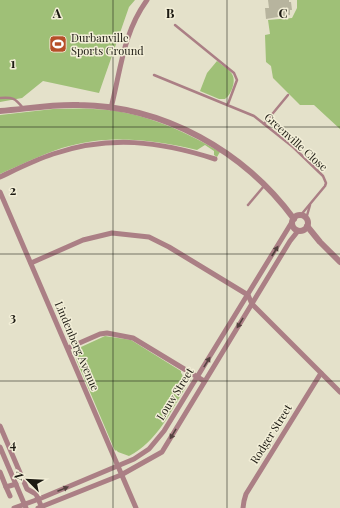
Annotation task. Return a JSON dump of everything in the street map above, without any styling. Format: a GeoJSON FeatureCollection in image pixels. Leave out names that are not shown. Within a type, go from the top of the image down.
{"type":"FeatureCollection","features":[{"type":"Feature","properties":{"kind":"street"},"geometry":{"type":"LineString","coordinates":[[111,108],[126,41],[133,23],[147,0]]}},
{"type":"Feature","properties":{"kind":"street"},"geometry":{"type":"LineString","coordinates":[[0,112],[68,105],[111,108],[151,117],[194,134],[229,156],[264,186],[296,218],[306,219],[303,229]]}},
{"type":"Feature","properties":{"kind":"street"},"geometry":{"type":"LineString","coordinates":[[0,177],[51,154],[78,146],[103,143],[127,142],[154,144],[185,150],[215,159]]}},
{"type":"Feature","properties":{"kind":"street","name":"Lindenberg Avenue"},"geometry":{"type":"LineString","coordinates":[[0,192],[136,508]]}},
{"type":"Feature","properties":{"kind":"street"},"geometry":{"type":"LineString","coordinates":[[296,218],[294,228],[303,229],[320,242],[340,262]]}},
{"type":"Feature","properties":{"kind":"street","name":"Louw Street"},"geometry":{"type":"LineString","coordinates":[[14,508],[25,506],[118,466],[144,453],[158,440],[296,218]]}},
{"type":"Feature","properties":{"kind":"street","name":"Louw Street"},"geometry":{"type":"LineString","coordinates":[[41,507],[121,475],[162,452],[290,241],[303,229]]}},
{"type":"Feature","properties":{"kind":"street"},"geometry":{"type":"LineString","coordinates":[[31,263],[83,240],[112,233],[148,237],[169,247],[248,295],[252,304],[340,392]]}},
{"type":"Feature","properties":{"kind":"street"},"geometry":{"type":"LineString","coordinates":[[68,348],[100,334],[107,333],[133,338],[204,382]]}},
{"type":"Feature","properties":{"kind":"street","name":"Rodger Street"},"geometry":{"type":"LineString","coordinates":[[243,508],[246,494],[321,373]]}},
{"type":"Feature","properties":{"kind":"street"},"geometry":{"type":"LineString","coordinates":[[0,426],[27,489],[36,494],[41,507]]}},
{"type":"Feature","properties":{"kind":"street"},"geometry":{"type":"LineString","coordinates":[[0,447],[25,506]]}},
{"type":"Feature","properties":{"kind":"street"},"geometry":{"type":"LineString","coordinates":[[0,472],[10,496]]}},
{"type":"Feature","properties":{"kind":"street"},"geometry":{"type":"LineString","coordinates":[[6,487],[16,484]]}},
{"type":"Feature","properties":{"kind":"lane"},"geometry":{"type":"LineString","coordinates":[[175,25],[234,73],[237,80],[228,104]]}},
{"type":"Feature","properties":{"kind":"lane","name":"Greenville Close"},"geometry":{"type":"LineString","coordinates":[[154,75],[251,114],[293,147],[323,176],[326,183],[325,186],[310,205],[296,218]]}},
{"type":"Feature","properties":{"kind":"lane"},"geometry":{"type":"LineString","coordinates":[[264,124],[288,95]]}},
{"type":"Feature","properties":{"kind":"lane"},"geometry":{"type":"LineString","coordinates":[[0,98],[13,98],[23,109]]}},
{"type":"Feature","properties":{"kind":"lane"},"geometry":{"type":"LineString","coordinates":[[248,205],[264,186]]}},
{"type":"Feature","properties":{"kind":"lane","name":"Greenville Close"},"geometry":{"type":"LineString","coordinates":[[306,219],[310,205]]}},
{"type":"Feature","properties":{"kind":"green space","name":"Durbanville Sports Ground"},"geometry":{"type":"Polygon","coordinates":[[[0,0],[135,0],[129,7],[99,93],[43,81],[22,98],[0,102],[0,0]]]}},
{"type":"Feature","properties":{"kind":"green space"},"geometry":{"type":"Polygon","coordinates":[[[297,0],[340,0],[340,129],[314,105],[300,105],[273,78],[271,66],[266,62],[265,35],[270,34],[268,20],[292,18],[297,8],[297,0]]]}},
{"type":"Feature","properties":{"kind":"green space"},"geometry":{"type":"Polygon","coordinates":[[[217,61],[231,72],[234,79],[232,89],[225,99],[219,99],[200,91],[207,73],[217,61]]]}},
{"type":"Feature","properties":{"kind":"green space"},"geometry":{"type":"Polygon","coordinates":[[[53,109],[110,110],[143,117],[175,129],[220,152],[217,157],[214,155],[214,151],[205,145],[197,150],[146,141],[96,141],[62,148],[0,174],[0,115],[53,109]]]}},
{"type":"Feature","properties":{"kind":"green space"},"geometry":{"type":"Polygon","coordinates":[[[105,336],[131,340],[181,371],[186,387],[155,435],[139,450],[129,456],[116,450],[115,451],[76,359],[81,347],[105,336]]]}},
{"type":"Feature","properties":{"kind":"building"},"geometry":{"type":"Polygon","coordinates":[[[268,0],[289,0],[289,2],[291,2],[292,10],[290,10],[290,15],[266,19],[265,8],[269,8],[268,0]]]}},
{"type":"Feature","properties":{"kind":"place","name":"Durbanville Sports Ground"},"geometry":{"type":"Point","coordinates":[58,44]}}]}
